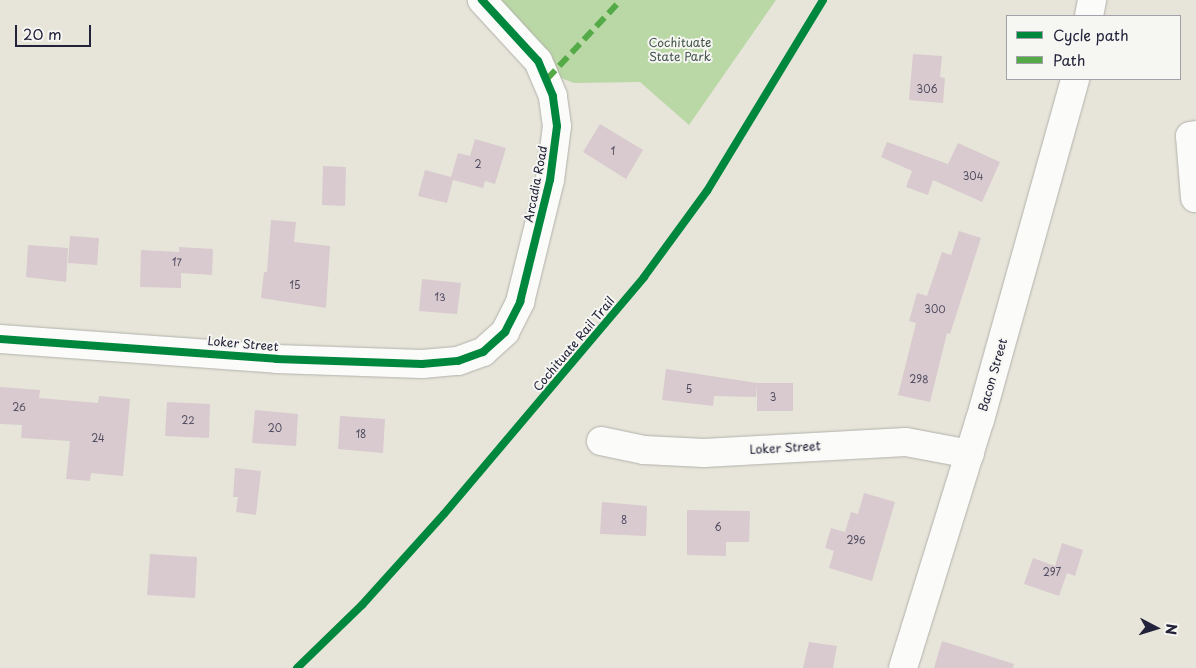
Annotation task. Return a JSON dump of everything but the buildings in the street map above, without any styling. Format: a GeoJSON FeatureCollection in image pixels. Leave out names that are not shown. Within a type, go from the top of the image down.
{"type":"FeatureCollection","features":[{"type":"Feature","properties":{"kind":"street","name":"Arcadia Road"},"geometry":{"type":"LineString","coordinates":[[482,0],[538,61],[553,96],[557,126],[550,180],[520,302],[505,332],[483,352]]}},
{"type":"Feature","properties":{"kind":"street"},"geometry":{"type":"LineString","coordinates":[[1089,15],[1092,0]]}},
{"type":"Feature","properties":{"kind":"street","name":"Bacon Street"},"geometry":{"type":"LineString","coordinates":[[903,668],[970,454],[1075,80]]}},
{"type":"Feature","properties":{"kind":"street"},"geometry":{"type":"LineString","coordinates":[[1196,135],[1190,136],[1196,203]]}},
{"type":"Feature","properties":{"kind":"street","name":"Loker Street"},"geometry":{"type":"LineString","coordinates":[[0,339],[276,359],[422,364],[458,361],[483,352]]}},
{"type":"Feature","properties":{"kind":"street","name":"Loker Street"},"geometry":{"type":"LineString","coordinates":[[601,441],[632,449],[689,452],[906,442],[970,454]]}},
{"type":"Feature","properties":{"kind":"green space","name":"Cochituate State Park"},"geometry":{"type":"Polygon","coordinates":[[[499,0],[776,0],[689,125],[640,82],[574,83],[561,78],[550,59],[499,0]]]}},
{"type":"Feature","properties":{"kind":"marked path"},"geometry":{"type":"LineString","coordinates":[[547,79],[621,0]]}},
{"type":"Feature","properties":{"kind":"cycle path"},"geometry":{"type":"LineString","coordinates":[[0,339],[276,359],[422,364],[458,361],[483,352],[505,332],[520,302],[550,180],[557,126],[553,96],[538,61],[482,0]]}},
{"type":"Feature","properties":{"kind":"cycle path","name":"Cochituate Rail Trail"},"geometry":{"type":"LineString","coordinates":[[297,668],[362,605],[444,514],[644,277],[707,191],[823,0]]}}]}
